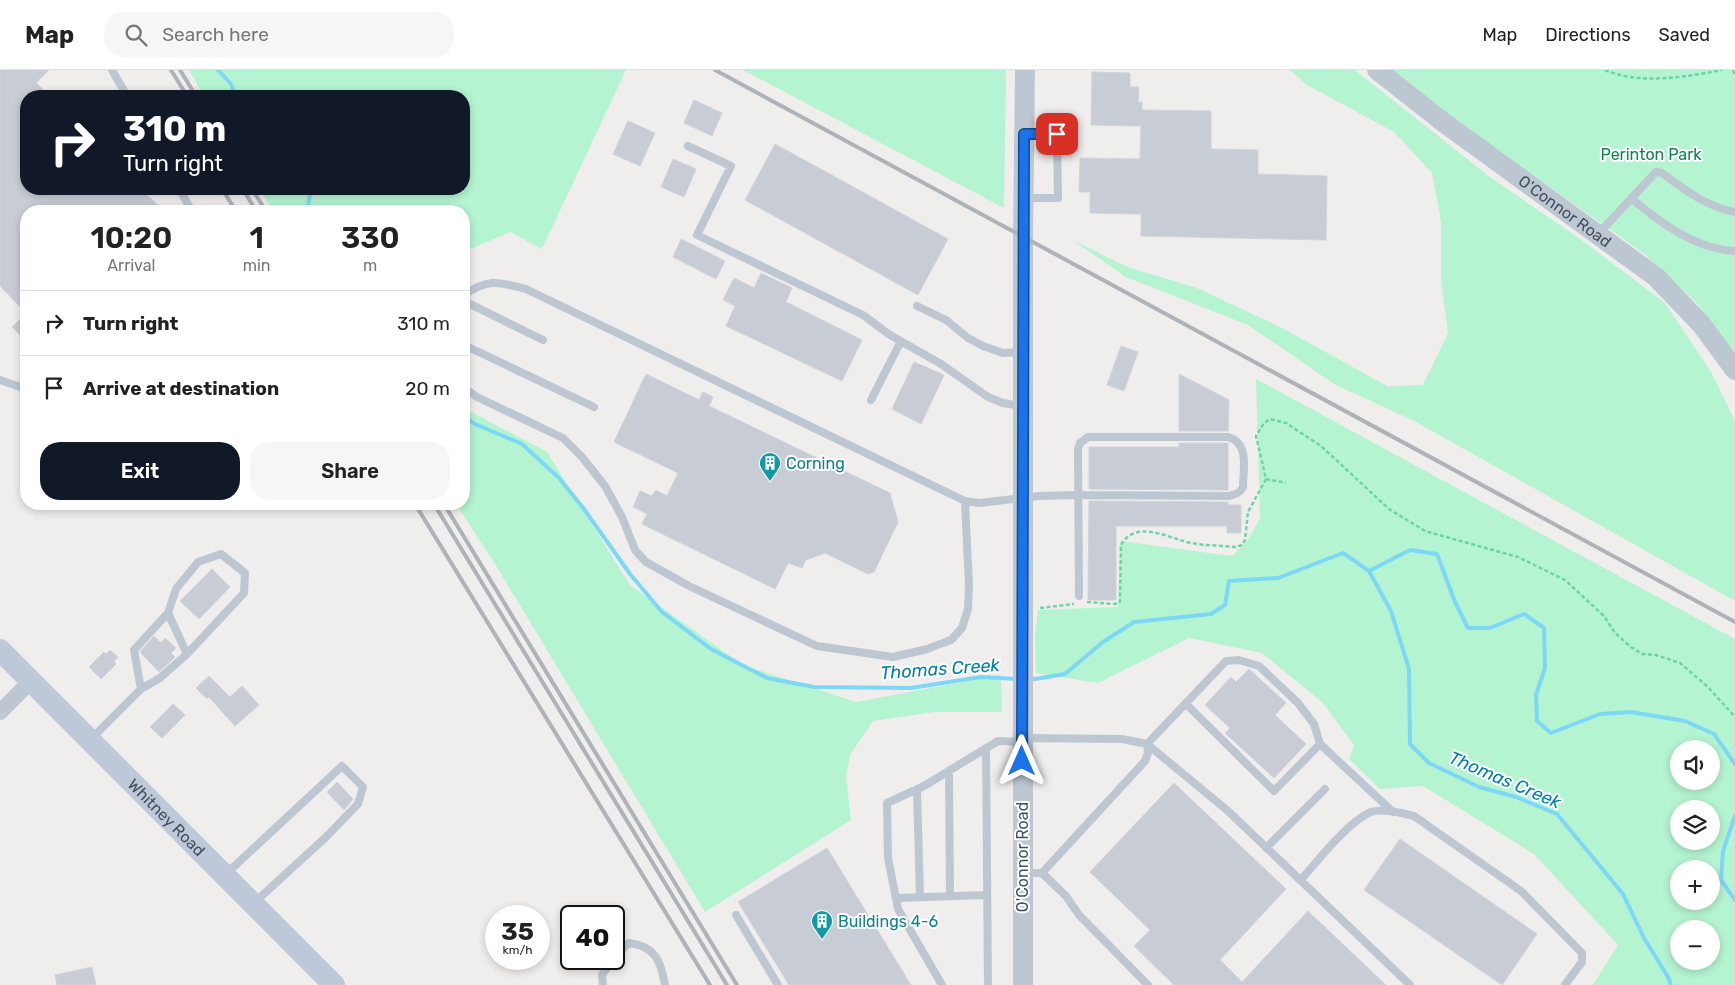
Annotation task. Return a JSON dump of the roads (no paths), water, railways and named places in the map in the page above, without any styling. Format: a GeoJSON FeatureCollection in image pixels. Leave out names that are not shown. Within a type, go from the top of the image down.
{"type":"FeatureCollection","features":[{"type":"Feature","properties":{"kind":"main road","name":"Whitney Road"},"geometry":{"type":"LineString","coordinates":[[0,650],[334,985]]}},
{"type":"Feature","properties":{"kind":"street","name":"O'Connor Road"},"geometry":{"type":"LineString","coordinates":[[1023,985],[1022,670],[1025,70]]}},
{"type":"Feature","properties":{"kind":"street","name":"O'Connor Road"},"geometry":{"type":"LineString","coordinates":[[1377,70],[1443,122],[1656,277],[1681,300],[1735,370]]}},
{"type":"Feature","properties":{"kind":"street"},"geometry":{"type":"LineString","coordinates":[[0,712],[30,681]]}},
{"type":"Feature","properties":{"kind":"lane"},"geometry":{"type":"LineString","coordinates":[[112,70],[124,90]]}},
{"type":"Feature","properties":{"kind":"lane"},"geometry":{"type":"LineString","coordinates":[[1024,134],[1057,134],[1058,198],[1024,198]]}},
{"type":"Feature","properties":{"kind":"lane"},"geometry":{"type":"LineString","coordinates":[[688,146],[731,166],[696,235],[863,315],[901,341],[941,364],[988,397],[1004,403],[1023,406]]}},
{"type":"Feature","properties":{"kind":"lane"},"geometry":{"type":"LineString","coordinates":[[1599,234],[1656,172],[1662,173],[1696,197],[1714,206],[1735,212]]}},
{"type":"Feature","properties":{"kind":"lane"},"geometry":{"type":"LineString","coordinates":[[1631,198],[1656,218],[1702,245],[1735,251]]}},
{"type":"Feature","properties":{"kind":"lane"},"geometry":{"type":"LineString","coordinates":[[470,291],[494,281],[526,289],[965,501],[979,503],[1039,496],[1078,495],[1235,495],[1243,487],[1243,450],[1240,444],[1228,438],[1088,437],[1080,443],[1078,449],[1078,495],[1079,596]]}},
{"type":"Feature","properties":{"kind":"lane"},"geometry":{"type":"LineString","coordinates":[[470,304],[543,340]]}},
{"type":"Feature","properties":{"kind":"lane"},"geometry":{"type":"LineString","coordinates":[[917,306],[946,320],[968,338],[983,346],[1003,353],[1024,352]]}},
{"type":"Feature","properties":{"kind":"lane"},"geometry":{"type":"LineString","coordinates":[[871,400],[901,341]]}},
{"type":"Feature","properties":{"kind":"lane"},"geometry":{"type":"LineString","coordinates":[[470,348],[594,406]]}},
{"type":"Feature","properties":{"kind":"lane"},"geometry":{"type":"LineString","coordinates":[[0,380],[20,387]]}},
{"type":"Feature","properties":{"kind":"lane"},"geometry":{"type":"LineString","coordinates":[[470,392],[562,438],[582,456],[605,486],[622,517],[635,550],[646,562],[689,586],[817,646],[893,657],[927,649],[951,640],[962,628],[968,609],[969,586],[965,501]]}},
{"type":"Feature","properties":{"kind":"lane"},"geometry":{"type":"LineString","coordinates":[[90,740],[140,689],[160,678],[187,654],[244,593],[245,573],[221,554],[198,562],[176,589],[168,613],[134,650],[140,689]]}},
{"type":"Feature","properties":{"kind":"lane"},"geometry":{"type":"LineString","coordinates":[[168,613],[187,654]]}},
{"type":"Feature","properties":{"kind":"lane"},"geometry":{"type":"LineString","coordinates":[[1042,873],[1145,761],[1148,754],[1147,744],[1226,661],[1239,660],[1259,666],[1298,703],[1314,724],[1320,744],[1393,812]]}},
{"type":"Feature","properties":{"kind":"lane"},"geometry":{"type":"LineString","coordinates":[[1186,704],[1274,791],[1320,744]]}},
{"type":"Feature","properties":{"kind":"lane"},"geometry":{"type":"LineString","coordinates":[[942,985],[898,910],[888,858],[887,803],[950,771],[998,741],[1122,739],[1147,744],[1204,789],[1410,985]]}},
{"type":"Feature","properties":{"kind":"lane"},"geometry":{"type":"LineString","coordinates":[[986,748],[988,985]]}},
{"type":"Feature","properties":{"kind":"lane"},"geometry":{"type":"LineString","coordinates":[[225,875],[342,766],[362,787],[358,804],[326,838],[254,904]]}},
{"type":"Feature","properties":{"kind":"lane"},"geometry":{"type":"LineString","coordinates":[[950,771],[950,896]]}},
{"type":"Feature","properties":{"kind":"lane"},"geometry":{"type":"LineString","coordinates":[[917,789],[920,897]]}},
{"type":"Feature","properties":{"kind":"lane"},"geometry":{"type":"LineString","coordinates":[[1266,848],[1325,790]]}},
{"type":"Feature","properties":{"kind":"lane"},"geometry":{"type":"LineString","coordinates":[[1301,880],[1352,825],[1372,812],[1393,812],[1414,816],[1521,891],[1582,953],[1582,962],[1565,985]]}},
{"type":"Feature","properties":{"kind":"lane"},"geometry":{"type":"LineString","coordinates":[[1022,873],[1042,873],[1066,896],[1078,915],[1148,985]]}},
{"type":"Feature","properties":{"kind":"lane"},"geometry":{"type":"LineString","coordinates":[[896,898],[987,894]]}},
{"type":"Feature","properties":{"kind":"lane"},"geometry":{"type":"LineString","coordinates":[[736,915],[778,985]]}},
{"type":"Feature","properties":{"kind":"lane"},"geometry":{"type":"LineString","coordinates":[[625,947],[629,943],[642,944],[654,953],[662,968],[665,985]]}},
{"type":"Feature","properties":{"kind":"lane"},"geometry":{"type":"LineString","coordinates":[[603,985],[602,975],[605,970]]}},
{"type":"Feature","properties":{"kind":"waterway","name":"Thomas Creek"},"geometry":{"type":"LineString","coordinates":[[218,70],[231,84],[234,90]]}},
{"type":"Feature","properties":{"kind":"waterway","name":"Thomas Creek"},"geometry":{"type":"LineString","coordinates":[[308,205],[310,195]]}},
{"type":"Feature","properties":{"kind":"waterway","name":"Thomas Creek"},"geometry":{"type":"LineString","coordinates":[[470,421],[522,444],[559,478],[584,509],[630,574],[662,612],[711,649],[767,678],[814,687],[911,688],[981,677],[1017,679]]}},
{"type":"Feature","properties":{"kind":"waterway"},"geometry":{"type":"LineString","coordinates":[[1369,571],[1410,550],[1437,554],[1455,602],[1468,628],[1490,628],[1524,614],[1544,628],[1545,668],[1536,695],[1537,721],[1551,733],[1600,714],[1631,712],[1685,721],[1714,734],[1735,764]]}},
{"type":"Feature","properties":{"kind":"waterway","name":"Thomas Creek"},"geometry":{"type":"LineString","coordinates":[[1029,680],[1065,674],[1103,642],[1134,622],[1211,614],[1225,605],[1229,581],[1278,578],[1343,553],[1369,571],[1391,611],[1409,669],[1410,744],[1429,763],[1479,787],[1516,797],[1557,814],[1623,894],[1644,938],[1671,985]]}},
{"type":"Feature","properties":{"kind":"waterway"},"geometry":{"type":"LineString","coordinates":[[1735,816],[1723,851],[1721,880],[1735,900]]}},
{"type":"Feature","properties":{"kind":"railway"},"geometry":{"type":"LineString","coordinates":[[171,70],[183,90]]}},
{"type":"Feature","properties":{"kind":"railway"},"geometry":{"type":"LineString","coordinates":[[180,70],[192,90]]}},
{"type":"Feature","properties":{"kind":"railway"},"geometry":{"type":"LineString","coordinates":[[715,70],[1735,622]]}},
{"type":"Feature","properties":{"kind":"railway"},"geometry":{"type":"LineString","coordinates":[[226,195],[232,205]]}},
{"type":"Feature","properties":{"kind":"railway"},"geometry":{"type":"LineString","coordinates":[[247,195],[252,205]]}},
{"type":"Feature","properties":{"kind":"railway"},"geometry":{"type":"LineString","coordinates":[[256,195],[262,205]]}},
{"type":"Feature","properties":{"kind":"railway"},"geometry":{"type":"LineString","coordinates":[[419,510],[710,985]]}},
{"type":"Feature","properties":{"kind":"railway"},"geometry":{"type":"LineString","coordinates":[[438,510],[727,985]]}},
{"type":"Feature","properties":{"kind":"railway"},"geometry":{"type":"LineString","coordinates":[[448,510],[737,985]]}},
{"type":"Feature","properties":{"kind":"place","name":"Corning"},"geometry":{"type":"Point","coordinates":[770,482]}},
{"type":"Feature","properties":{"kind":"place","name":"Buildings 4-6"},"geometry":{"type":"Point","coordinates":[822,940]}},
{"type":"Feature","properties":{"kind":"park label","name":"Perinton Park"},"geometry":{"type":"Point","coordinates":[1651,154]}}]}
